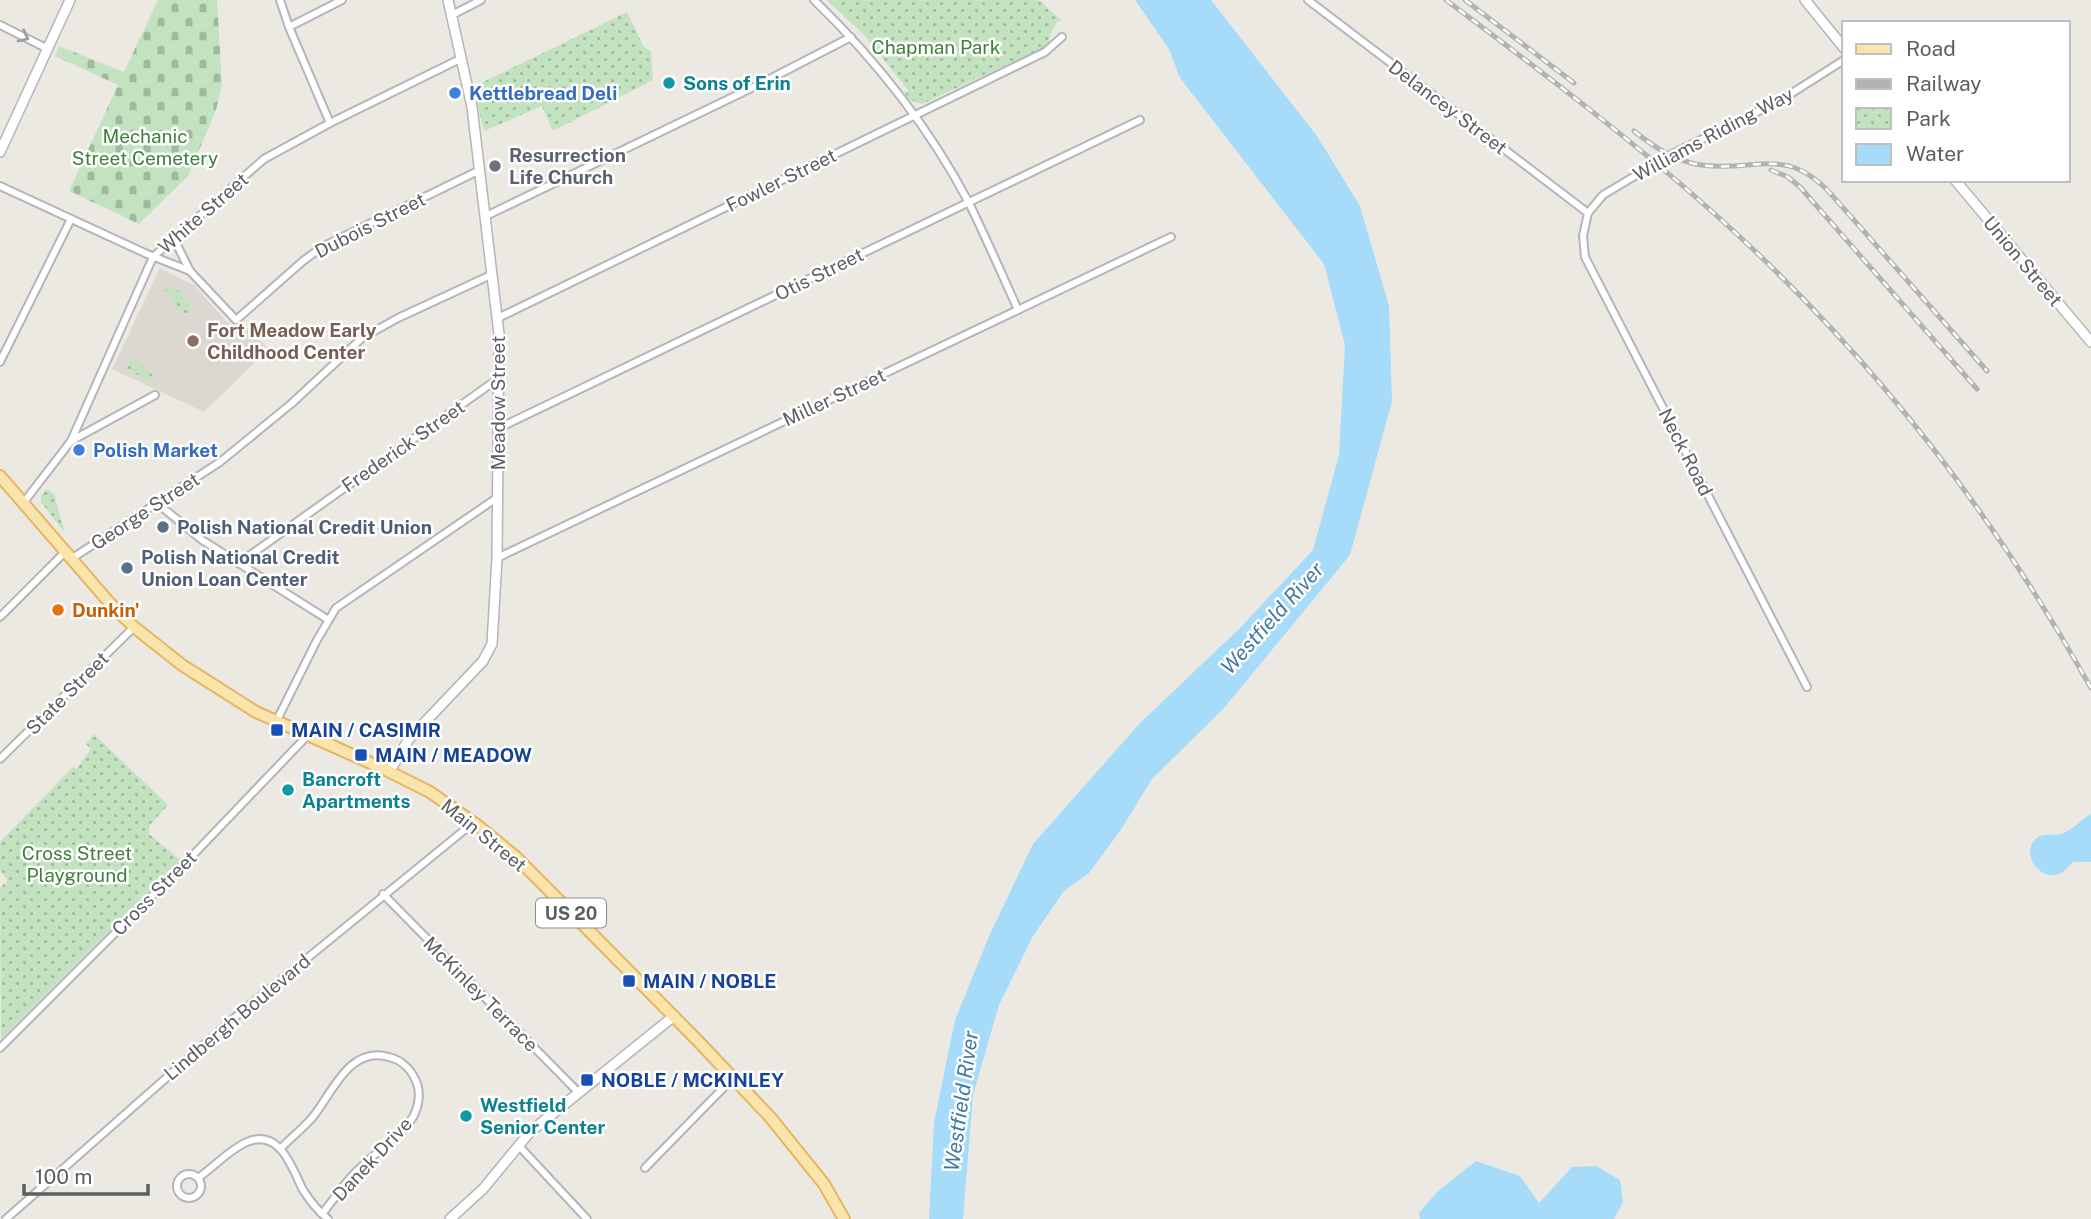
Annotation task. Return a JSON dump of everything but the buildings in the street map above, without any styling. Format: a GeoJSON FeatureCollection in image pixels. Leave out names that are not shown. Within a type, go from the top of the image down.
{"type":"FeatureCollection","features":[{"type":"Feature","properties":{"kind":"main road","name":"Main Street"},"geometry":{"type":"LineString","coordinates":[[0,476],[87,579],[134,627],[206,682],[276,722],[389,772],[441,799],[516,857],[734,1077],[805,1158],[844,1219]]}},
{"type":"Feature","properties":{"kind":"street"},"geometry":{"type":"LineString","coordinates":[[0,152],[70,0]]}},
{"type":"Feature","properties":{"kind":"street"},"geometry":{"type":"LineString","coordinates":[[280,0],[330,123]]}},
{"type":"Feature","properties":{"kind":"street"},"geometry":{"type":"LineString","coordinates":[[289,27],[342,0]]}},
{"type":"Feature","properties":{"kind":"street","name":"Meadow Street"},"geometry":{"type":"LineString","coordinates":[[389,772],[409,739],[490,652],[492,644],[497,558],[498,318],[472,107],[448,0]]}},
{"type":"Feature","properties":{"kind":"street"},"geometry":{"type":"LineString","coordinates":[[452,15],[481,0]]}},
{"type":"Feature","properties":{"kind":"street"},"geometry":{"type":"LineString","coordinates":[[814,0],[851,37],[913,114],[968,203],[1018,310]]}},
{"type":"Feature","properties":{"kind":"street","name":"Delancey Street"},"geometry":{"type":"LineString","coordinates":[[1308,0],[1588,213]]}},
{"type":"Feature","properties":{"kind":"street"},"geometry":{"type":"LineString","coordinates":[[1805,0],[1842,46]]}},
{"type":"Feature","properties":{"kind":"street"},"geometry":{"type":"LineString","coordinates":[[0,24],[48,48]]}},
{"type":"Feature","properties":{"kind":"street"},"geometry":{"type":"LineString","coordinates":[[486,216],[740,94],[851,37]]}},
{"type":"Feature","properties":{"kind":"street","name":"Fowler Street"},"geometry":{"type":"LineString","coordinates":[[498,318],[1045,52],[1062,37]]}},
{"type":"Feature","properties":{"kind":"street","name":"White Street"},"geometry":{"type":"LineString","coordinates":[[24,502],[71,442],[153,257],[264,159],[460,59]]}},
{"type":"Feature","properties":{"kind":"street","name":"Williams Riding Way"},"geometry":{"type":"LineString","coordinates":[[1588,213],[1603,195],[1625,181],[1670,155],[1781,100],[1842,61]]}},
{"type":"Feature","properties":{"kind":"street","name":"Otis Street"},"geometry":{"type":"LineString","coordinates":[[499,428],[1140,120]]}},
{"type":"Feature","properties":{"kind":"street","name":"Dubois Street"},"geometry":{"type":"LineString","coordinates":[[190,271],[236,320],[322,247],[480,170]]}},
{"type":"Feature","properties":{"kind":"street","name":"Union Street"},"geometry":{"type":"LineString","coordinates":[[1957,182],[2091,342]]}},
{"type":"Feature","properties":{"kind":"street"},"geometry":{"type":"LineString","coordinates":[[0,186],[153,257],[190,271]]}},
{"type":"Feature","properties":{"kind":"street","name":"Neck Road"},"geometry":{"type":"LineString","coordinates":[[1588,213],[1583,236],[1585,257],[1807,687]]}},
{"type":"Feature","properties":{"kind":"street"},"geometry":{"type":"LineString","coordinates":[[0,362],[71,219]]}},
{"type":"Feature","properties":{"kind":"street","name":"Miller Street"},"geometry":{"type":"LineString","coordinates":[[497,558],[1171,237]]}},
{"type":"Feature","properties":{"kind":"street"},"geometry":{"type":"LineString","coordinates":[[174,239],[190,271]]}},
{"type":"Feature","properties":{"kind":"street","name":"George Street"},"geometry":{"type":"LineString","coordinates":[[0,617],[68,556],[229,456],[291,404],[362,338],[398,318],[493,274]]}},
{"type":"Feature","properties":{"kind":"street","name":"Frederick Street"},"geometry":{"type":"LineString","coordinates":[[239,563],[499,378]]}},
{"type":"Feature","properties":{"kind":"street"},"geometry":{"type":"LineString","coordinates":[[71,442],[155,395]]}},
{"type":"Feature","properties":{"kind":"street"},"geometry":{"type":"LineString","coordinates":[[276,722],[327,619],[336,608],[498,497]]}},
{"type":"Feature","properties":{"kind":"street"},"geometry":{"type":"LineString","coordinates":[[157,503],[186,528],[327,619]]}},
{"type":"Feature","properties":{"kind":"street","name":"State Street"},"geometry":{"type":"LineString","coordinates":[[0,759],[134,627]]}},
{"type":"Feature","properties":{"kind":"street","name":"Cross Street"},"geometry":{"type":"LineString","coordinates":[[0,1048],[307,736]]}},
{"type":"Feature","properties":{"kind":"street","name":"Lindbergh Boulevard"},"geometry":{"type":"LineString","coordinates":[[6,1219],[240,1013],[473,823]]}},
{"type":"Feature","properties":{"kind":"street","name":"McKinley Terrace"},"geometry":{"type":"LineString","coordinates":[[383,894],[579,1093]]}},
{"type":"Feature","properties":{"kind":"street"},"geometry":{"type":"LineString","coordinates":[[450,1219],[483,1189],[530,1132],[674,1016]]}},
{"type":"Feature","properties":{"kind":"street","name":"Danek Drive"},"geometry":{"type":"LineString","coordinates":[[281,1148],[312,1118],[345,1072],[360,1059],[373,1055],[386,1056],[398,1060],[412,1074],[418,1086],[419,1099],[412,1118],[354,1174],[325,1217]]}},
{"type":"Feature","properties":{"kind":"street"},"geometry":{"type":"LineString","coordinates":[[645,1168],[734,1077]]}},
{"type":"Feature","properties":{"kind":"street"},"geometry":{"type":"LineString","coordinates":[[198,1178],[248,1142],[267,1140],[281,1148],[308,1197],[325,1217]]}},
{"type":"Feature","properties":{"kind":"street"},"geometry":{"type":"LineString","coordinates":[[519,1146],[587,1219]]}},
{"type":"Feature","properties":{"kind":"shaded area","name":"Fort Meadow Early Childhood Center"},"geometry":{"type":"Polygon","coordinates":[[[160,268],[194,285],[231,326],[246,327],[269,349],[204,412],[112,369],[160,268]]]}},
{"type":"Feature","properties":{"kind":"green space","name":"Mechanic Street Cemetery"},"geometry":{"type":"Polygon","coordinates":[[[158,0],[217,0],[222,85],[216,110],[188,176],[139,224],[69,191],[118,85],[55,56],[59,46],[124,72],[158,0]]]}},
{"type":"Feature","properties":{"kind":"green space","name":"Chapman Park"},"geometry":{"type":"Polygon","coordinates":[[[827,0],[1039,0],[1062,21],[1058,21],[1053,29],[1049,45],[922,104],[910,100],[905,93],[908,90],[864,35],[827,0]]]}},
{"type":"Feature","properties":{"kind":"green space"},"geometry":{"type":"Polygon","coordinates":[[[627,12],[644,47],[651,51],[653,80],[553,131],[542,106],[484,131],[473,87],[627,12]]]}},
{"type":"Feature","properties":{"kind":"green space"},"geometry":{"type":"Polygon","coordinates":[[[167,285],[184,294],[183,298],[190,303],[189,309],[193,312],[185,313],[174,308],[174,296],[165,292],[167,285]]]}},
{"type":"Feature","properties":{"kind":"green space"},"geometry":{"type":"Polygon","coordinates":[[[131,359],[142,364],[143,369],[155,376],[152,382],[126,369],[131,359]]]}},
{"type":"Feature","properties":{"kind":"green space"},"geometry":{"type":"Polygon","coordinates":[[[46,489],[54,494],[65,533],[41,502],[41,496],[46,489]]]}},
{"type":"Feature","properties":{"kind":"green space","name":"Cross Street Playground"},"geometry":{"type":"Polygon","coordinates":[[[94,734],[168,805],[150,825],[149,834],[180,860],[1,1039],[0,888],[8,880],[0,871],[0,842],[73,767],[76,769],[91,749],[86,744],[94,734]]]}},
{"type":"Feature","properties":{"kind":"water","name":"Westfield River"},"geometry":{"type":"Polygon","coordinates":[[[1135,0],[1211,0],[1317,136],[1360,206],[1389,306],[1392,401],[1350,555],[1224,708],[1152,779],[1120,831],[1089,873],[1064,891],[1033,936],[999,1005],[973,1095],[963,1219],[929,1219],[934,1123],[955,1020],[990,934],[1033,844],[1140,723],[1241,627],[1313,550],[1339,455],[1345,345],[1324,264],[1180,78],[1169,49],[1135,0]]]}},
{"type":"Feature","properties":{"kind":"water"},"geometry":{"type":"Polygon","coordinates":[[[2091,814],[2091,862],[2073,862],[2063,872],[2053,875],[2046,874],[2034,865],[2030,851],[2037,838],[2064,833],[2091,814]]]}},
{"type":"Feature","properties":{"kind":"water"},"geometry":{"type":"Polygon","coordinates":[[[1476,1161],[1520,1176],[1539,1203],[1572,1167],[1596,1166],[1620,1180],[1623,1202],[1614,1219],[1420,1219],[1419,1213],[1438,1191],[1476,1161]]]}},
{"type":"Feature","properties":{"kind":"railway"},"geometry":{"type":"LineString","coordinates":[[1446,0],[1554,81],[1659,166],[1727,225],[1832,329],[1928,442],[1972,501],[2054,624],[2091,688]]}},
{"type":"Feature","properties":{"kind":"railway"},"geometry":{"type":"LineString","coordinates":[[1465,0],[1574,83]]}},
{"type":"Feature","properties":{"kind":"railway"},"geometry":{"type":"LineString","coordinates":[[1634,131],[1665,153],[1691,163],[1720,166],[1784,165],[1814,179],[1831,194],[1987,371]]}},
{"type":"Feature","properties":{"kind":"railway"},"geometry":{"type":"LineString","coordinates":[[1771,170],[1788,177],[1800,187],[1977,389]]}},
{"type":"Feature","properties":{"kind":"place","name":"Sons of Erin"},"geometry":{"type":"Point","coordinates":[669,83]}},
{"type":"Feature","properties":{"kind":"place","name":"Kettlebread Deli"},"geometry":{"type":"Point","coordinates":[455,93]}},
{"type":"Feature","properties":{"kind":"place","name":"Resurrection Life Church"},"geometry":{"type":"Point","coordinates":[495,166]}},
{"type":"Feature","properties":{"kind":"place","name":"Fort Meadow Early Childhood Center"},"geometry":{"type":"Point","coordinates":[193,341]}},
{"type":"Feature","properties":{"kind":"place","name":"Polish Market"},"geometry":{"type":"Point","coordinates":[79,450]}},
{"type":"Feature","properties":{"kind":"place","name":"Polish National Credit Union"},"geometry":{"type":"Point","coordinates":[163,527]}},
{"type":"Feature","properties":{"kind":"place","name":"Polish National Credit Union Loan Center"},"geometry":{"type":"Point","coordinates":[127,568]}},
{"type":"Feature","properties":{"kind":"place","name":"Dunkin'"},"geometry":{"type":"Point","coordinates":[58,610]}},
{"type":"Feature","properties":{"kind":"place","name":"MAIN / CASIMIR"},"geometry":{"type":"Point","coordinates":[277,730]}},
{"type":"Feature","properties":{"kind":"place","name":"MAIN / MEADOW"},"geometry":{"type":"Point","coordinates":[361,755]}},
{"type":"Feature","properties":{"kind":"place","name":"Bancroft Apartments"},"geometry":{"type":"Point","coordinates":[288,790]}},
{"type":"Feature","properties":{"kind":"place","name":"MAIN / NOBLE"},"geometry":{"type":"Point","coordinates":[629,981]}},
{"type":"Feature","properties":{"kind":"place","name":"NOBLE / MCKINLEY"},"geometry":{"type":"Point","coordinates":[587,1080]}},
{"type":"Feature","properties":{"kind":"place","name":"Westfield Senior Center"},"geometry":{"type":"Point","coordinates":[466,1116]}}]}
